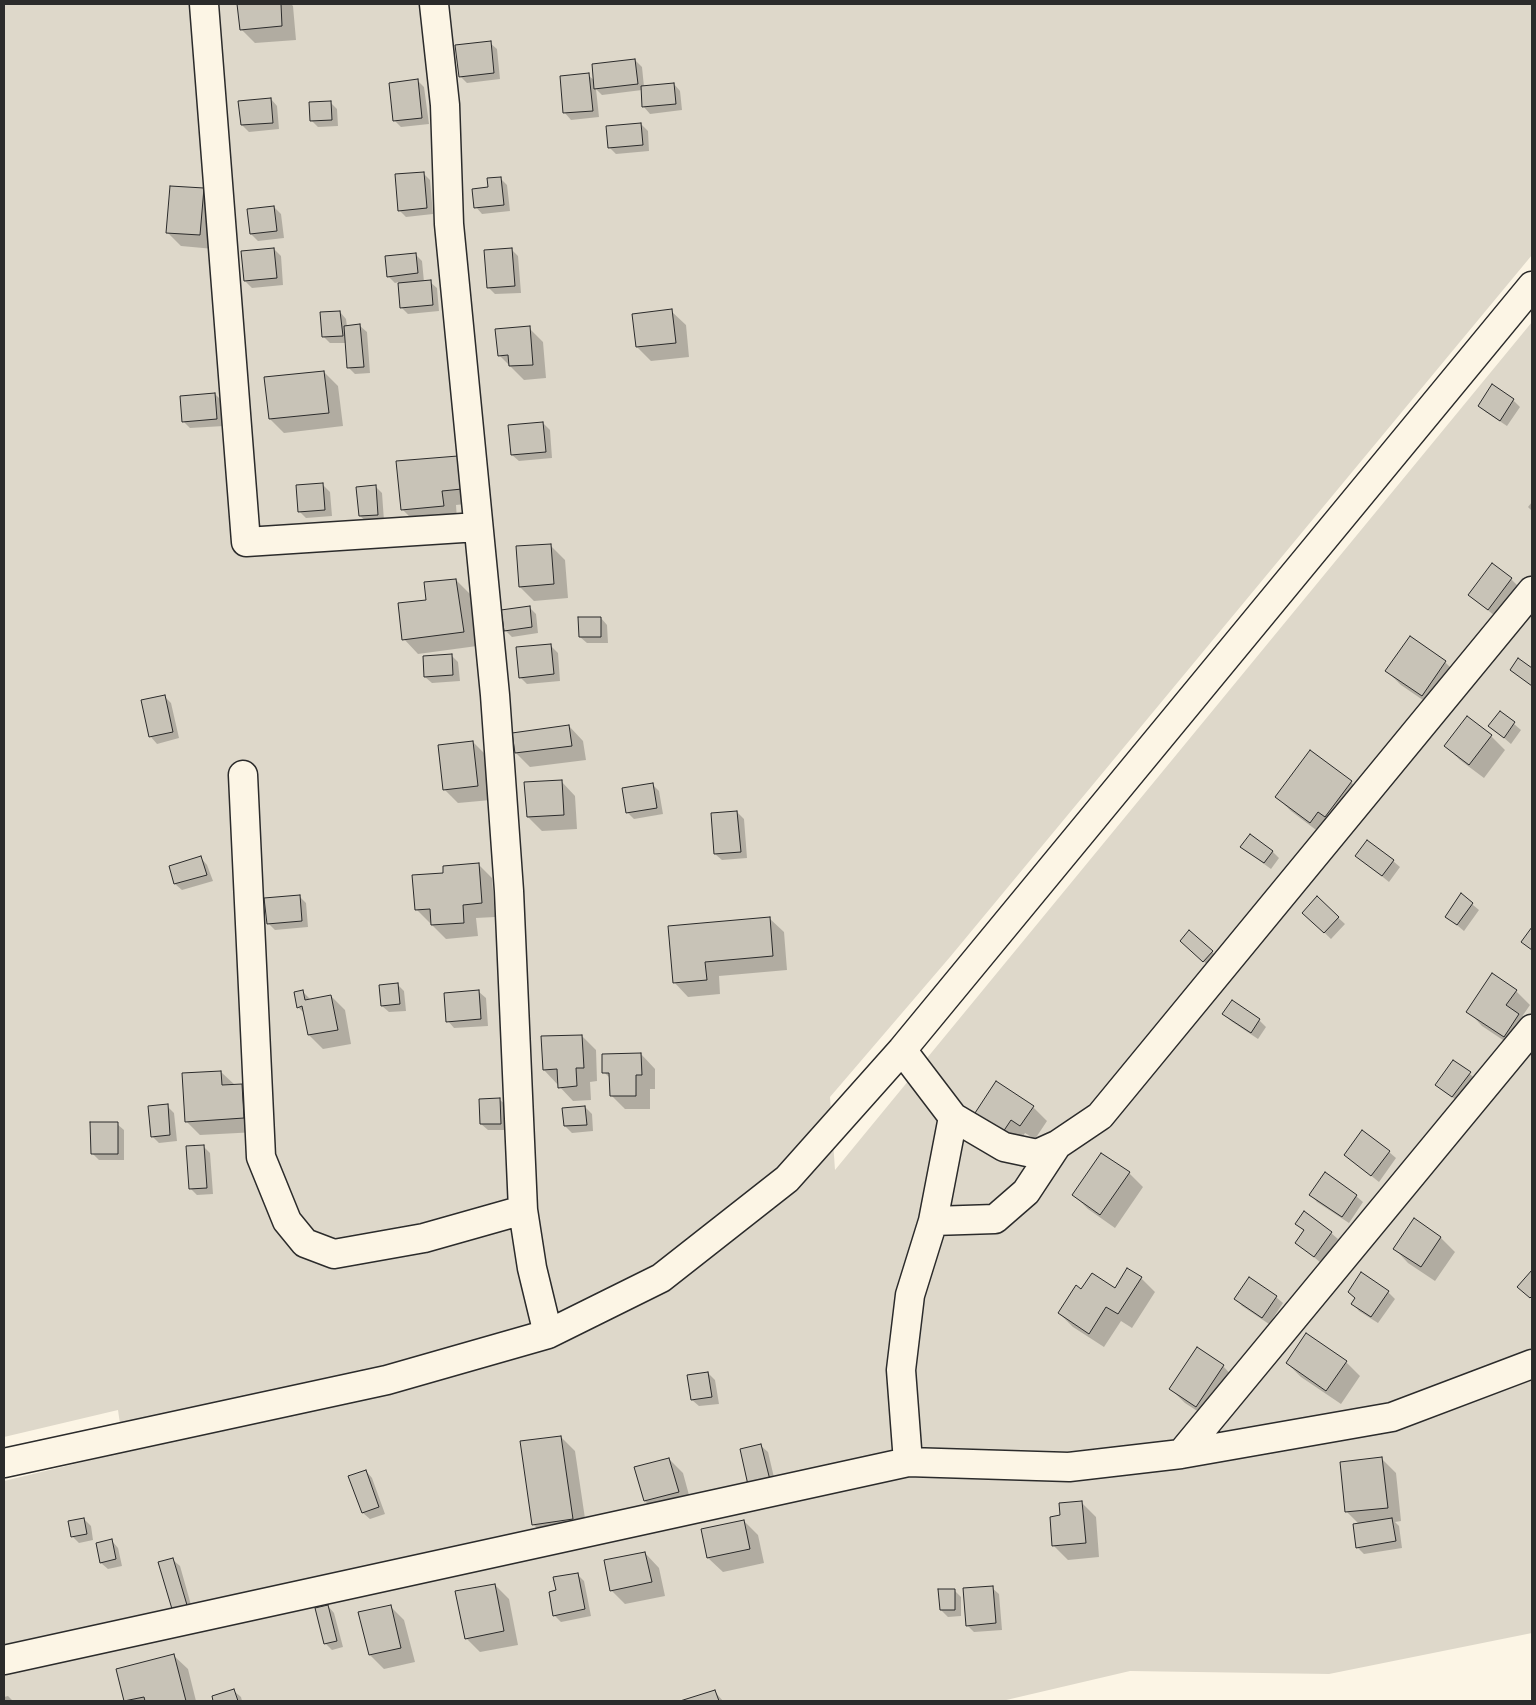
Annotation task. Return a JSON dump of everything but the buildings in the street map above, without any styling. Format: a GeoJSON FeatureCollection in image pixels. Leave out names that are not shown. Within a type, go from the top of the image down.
{"type":"FeatureCollection","features":[{"type":"Feature","properties":{"kind":"street"},"geometry":{"type":"LineString","coordinates":[[204,4],[246,542],[478,528]]}},
{"type":"Feature","properties":{"kind":"street"},"geometry":{"type":"LineString","coordinates":[[434,4],[445,105],[449,224],[495,695],[509,891],[523,1210],[532,1268],[548,1334]]}},
{"type":"Feature","properties":{"kind":"street"},"geometry":{"type":"LineString","coordinates":[[4,1463],[387,1380],[548,1334],[660,1278],[787,1179],[902,1050],[1532,286]]}},
{"type":"Feature","properties":{"kind":"street"},"geometry":{"type":"LineString","coordinates":[[902,1050],[953,1117],[1004,1148],[1037,1154],[1057,1145],[1100,1116],[1532,591]]}},
{"type":"Feature","properties":{"kind":"street"},"geometry":{"type":"LineString","coordinates":[[243,776],[261,1157],[287,1221],[305,1242],[334,1254],[424,1238],[523,1210]]}},
{"type":"Feature","properties":{"kind":"street"},"geometry":{"type":"LineString","coordinates":[[1181,1454],[1532,1029]]}},
{"type":"Feature","properties":{"kind":"street"},"geometry":{"type":"LineString","coordinates":[[908,1462],[901,1370],[910,1295],[933,1220],[953,1117]]}},
{"type":"Feature","properties":{"kind":"street"},"geometry":{"type":"LineString","coordinates":[[933,1220],[995,1220],[1026,1192],[1057,1145]]}},
{"type":"Feature","properties":{"kind":"street"},"geometry":{"type":"LineString","coordinates":[[4,1660],[908,1462],[1069,1467],[1181,1454],[1392,1417],[1532,1364]]}},
{"type":"Feature","properties":{"kind":"shaded area"},"geometry":{"type":"Polygon","coordinates":[[[4,4],[1532,4],[1532,255],[950,957],[830,1097],[835,1170],[1532,322],[1532,1633],[1329,1674],[1130,1671],[1002,1701],[4,1701],[4,1481],[124,1452],[118,1410],[4,1437],[4,4]]]}}]}
